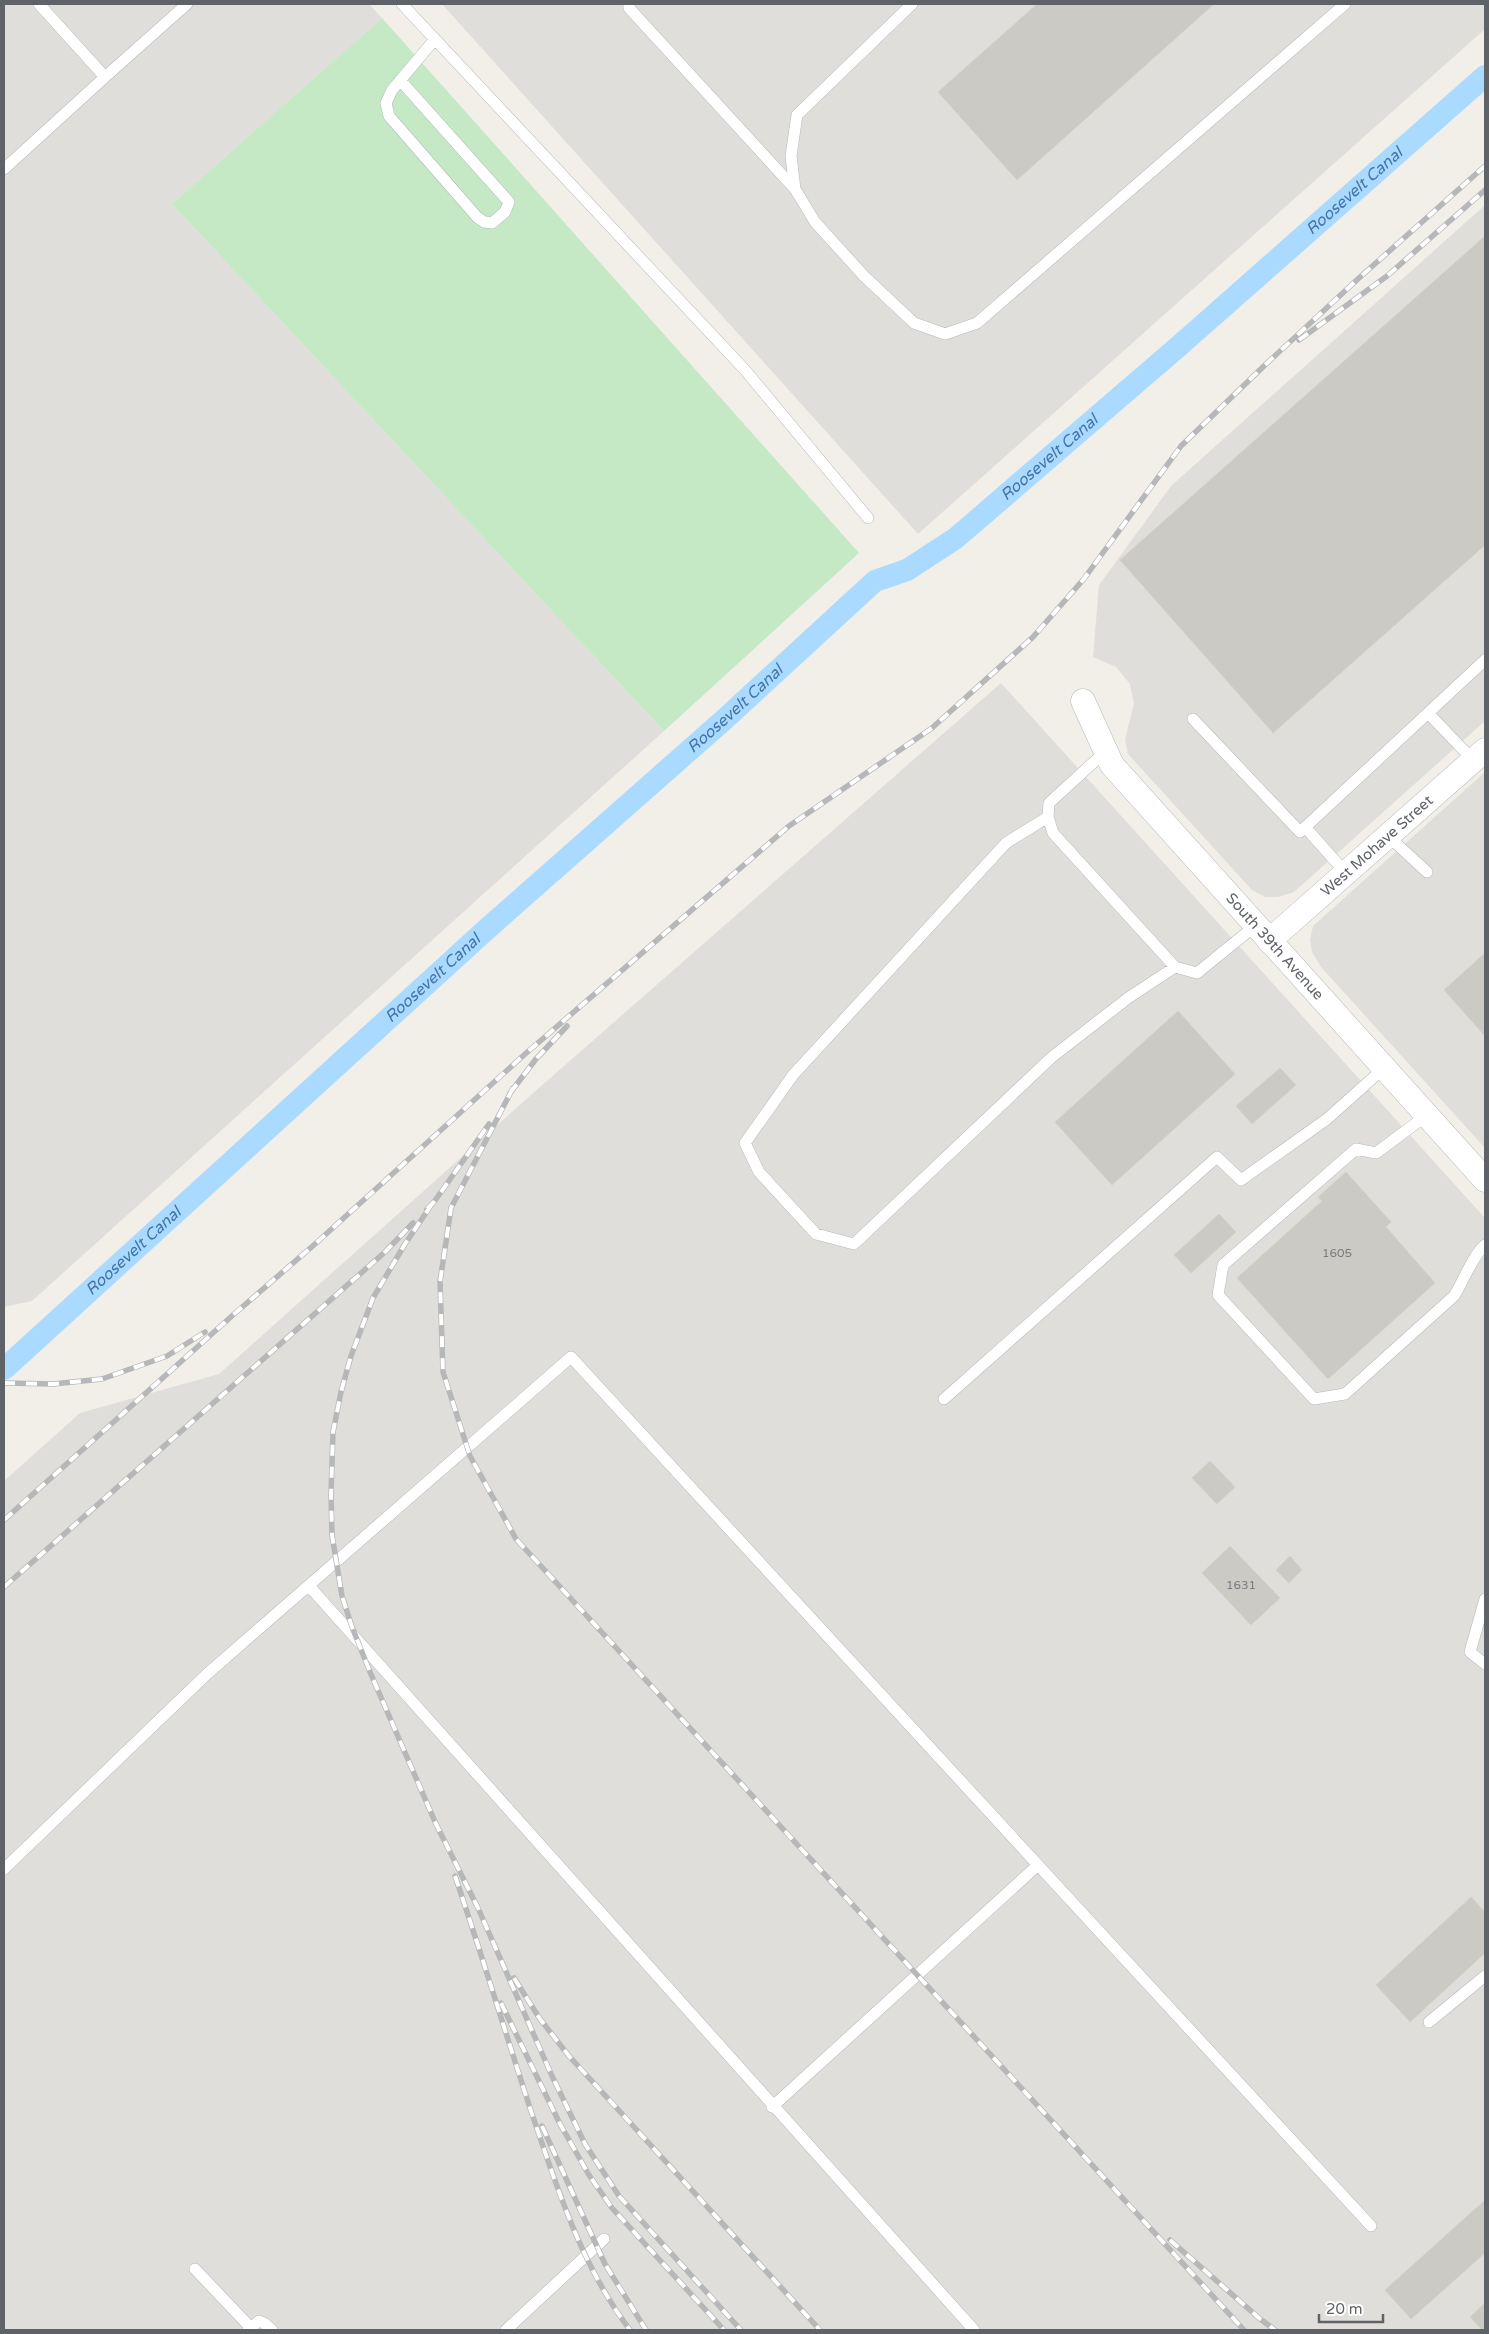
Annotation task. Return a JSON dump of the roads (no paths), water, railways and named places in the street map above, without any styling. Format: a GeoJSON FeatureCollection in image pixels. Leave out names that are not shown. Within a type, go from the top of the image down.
{"type":"FeatureCollection","features":[{"type":"Feature","properties":{"kind":"street","name":"South 39th Avenue"},"geometry":{"type":"LineString","coordinates":[[1083,701],[1112,766],[1485,1180]]}},
{"type":"Feature","properties":{"kind":"street","name":"West Mohave Street"},"geometry":{"type":"LineString","coordinates":[[1262,934],[1346,873],[1479,755]]}},
{"type":"Feature","properties":{"kind":"lane"},"geometry":{"type":"LineString","coordinates":[[4,169],[187,4]]}},
{"type":"Feature","properties":{"kind":"lane"},"geometry":{"type":"LineString","coordinates":[[402,4],[745,370],[868,518]]}},
{"type":"Feature","properties":{"kind":"lane"},"geometry":{"type":"LineString","coordinates":[[629,4],[629,8],[795,189],[815,222],[864,276],[914,323],[945,334],[977,323],[1345,4]]}},
{"type":"Feature","properties":{"kind":"lane"},"geometry":{"type":"LineString","coordinates":[[795,189],[790,156],[797,115],[912,4]]}},
{"type":"Feature","properties":{"kind":"lane"},"geometry":{"type":"LineString","coordinates":[[42,5],[105,77]]}},
{"type":"Feature","properties":{"kind":"lane"},"geometry":{"type":"LineString","coordinates":[[400,80],[509,202],[505,212],[492,223],[484,222],[477,217],[389,116],[386,103],[392,90],[400,80],[435,39]]}},
{"type":"Feature","properties":{"kind":"lane"},"geometry":{"type":"LineString","coordinates":[[1193,719],[1300,832],[1485,660]]}},
{"type":"Feature","properties":{"kind":"lane"},"geometry":{"type":"LineString","coordinates":[[1428,713],[1479,755]]}},
{"type":"Feature","properties":{"kind":"lane"},"geometry":{"type":"LineString","coordinates":[[1106,751],[1049,803],[1048,817],[1053,833],[1175,967],[1197,973],[1262,934]]}},
{"type":"Feature","properties":{"kind":"lane"},"geometry":{"type":"LineString","coordinates":[[1048,817],[1006,843],[793,1075],[745,1143],[759,1172],[816,1234],[854,1244],[1052,1057],[1128,998],[1175,967]]}},
{"type":"Feature","properties":{"kind":"lane"},"geometry":{"type":"LineString","coordinates":[[1305,828],[1346,873]]}},
{"type":"Feature","properties":{"kind":"lane"},"geometry":{"type":"LineString","coordinates":[[1388,836],[1427,872]]}},
{"type":"Feature","properties":{"kind":"lane"},"geometry":{"type":"LineString","coordinates":[[944,1399],[1218,1157],[1241,1180],[1327,1119],[1384,1068]]}},
{"type":"Feature","properties":{"kind":"lane"},"geometry":{"type":"LineString","coordinates":[[1427,1115],[1376,1153],[1356,1149],[1223,1266],[1218,1295],[1314,1399],[1334,1398],[1345,1394],[1454,1296],[1485,1246]]}},
{"type":"Feature","properties":{"kind":"lane"},"geometry":{"type":"LineString","coordinates":[[4,1869],[207,1674],[571,1357],[1371,2226]]}},
{"type":"Feature","properties":{"kind":"lane"},"geometry":{"type":"LineString","coordinates":[[309,1586],[772,2107],[974,2330]]}},
{"type":"Feature","properties":{"kind":"lane"},"geometry":{"type":"LineString","coordinates":[[1485,1599],[1470,1652],[1485,1664]]}},
{"type":"Feature","properties":{"kind":"lane"},"geometry":{"type":"LineString","coordinates":[[772,2107],[1038,1865]]}},
{"type":"Feature","properties":{"kind":"lane"},"geometry":{"type":"LineString","coordinates":[[1429,2022],[1485,1976]]}},
{"type":"Feature","properties":{"kind":"lane"},"geometry":{"type":"LineString","coordinates":[[506,2330],[604,2239]]}},
{"type":"Feature","properties":{"kind":"lane"},"geometry":{"type":"LineString","coordinates":[[195,2269],[249,2329],[259,2321],[262,2321],[272,2330]]}},
{"type":"Feature","properties":{"kind":"waterway","name":"Roosevelt Canal"},"geometry":{"type":"LineString","coordinates":[[4,1369],[488,928],[726,718],[875,581],[907,570],[956,538],[1179,346],[1485,76]]}},
{"type":"Feature","properties":{"kind":"railway"},"geometry":{"type":"LineString","coordinates":[[4,1520],[315,1244],[524,1055],[789,826],[932,728],[1033,637],[1083,580],[1181,446],[1359,278],[1485,166]]}},
{"type":"Feature","properties":{"kind":"railway"},"geometry":{"type":"LineString","coordinates":[[1299,340],[1387,276],[1485,190]]}},
{"type":"Feature","properties":{"kind":"railway"},"geometry":{"type":"LineString","coordinates":[[510,1093],[536,1059],[567,1026]]}},
{"type":"Feature","properties":{"kind":"railway"},"geometry":{"type":"LineString","coordinates":[[513,1088],[451,1208],[440,1282],[443,1372],[470,1456],[516,1539],[1244,2330]]}},
{"type":"Feature","properties":{"kind":"railway"},"geometry":{"type":"LineString","coordinates":[[427,1209],[434,1202],[489,1124]]}},
{"type":"Feature","properties":{"kind":"railway"},"geometry":{"type":"LineString","coordinates":[[432,1204],[405,1244],[373,1298],[351,1356],[341,1392],[333,1432],[331,1494],[332,1535],[342,1596],[370,1672],[436,1824],[478,1908],[552,2076],[585,2144],[619,2196],[741,2330]]}},
{"type":"Feature","properties":{"kind":"railway"},"geometry":{"type":"LineString","coordinates":[[4,1587],[385,1252],[413,1223]]}},
{"type":"Feature","properties":{"kind":"railway"},"geometry":{"type":"LineString","coordinates":[[4,1383],[53,1384],[102,1379],[167,1356],[205,1332]]}},
{"type":"Feature","properties":{"kind":"railway"},"geometry":{"type":"LineString","coordinates":[[455,1876],[532,2114],[572,2226],[598,2280],[630,2330]]}},
{"type":"Feature","properties":{"kind":"railway"},"geometry":{"type":"LineString","coordinates":[[514,1978],[540,2019],[569,2056],[820,2330]]}},
{"type":"Feature","properties":{"kind":"railway"},"geometry":{"type":"LineString","coordinates":[[501,2003],[560,2124],[589,2175],[612,2208],[724,2330]]}},
{"type":"Feature","properties":{"kind":"railway"},"geometry":{"type":"LineString","coordinates":[[542,2126],[605,2264],[646,2330]]}},
{"type":"Feature","properties":{"kind":"railway"},"geometry":{"type":"LineString","coordinates":[[1170,2240],[1275,2330]]}}]}
